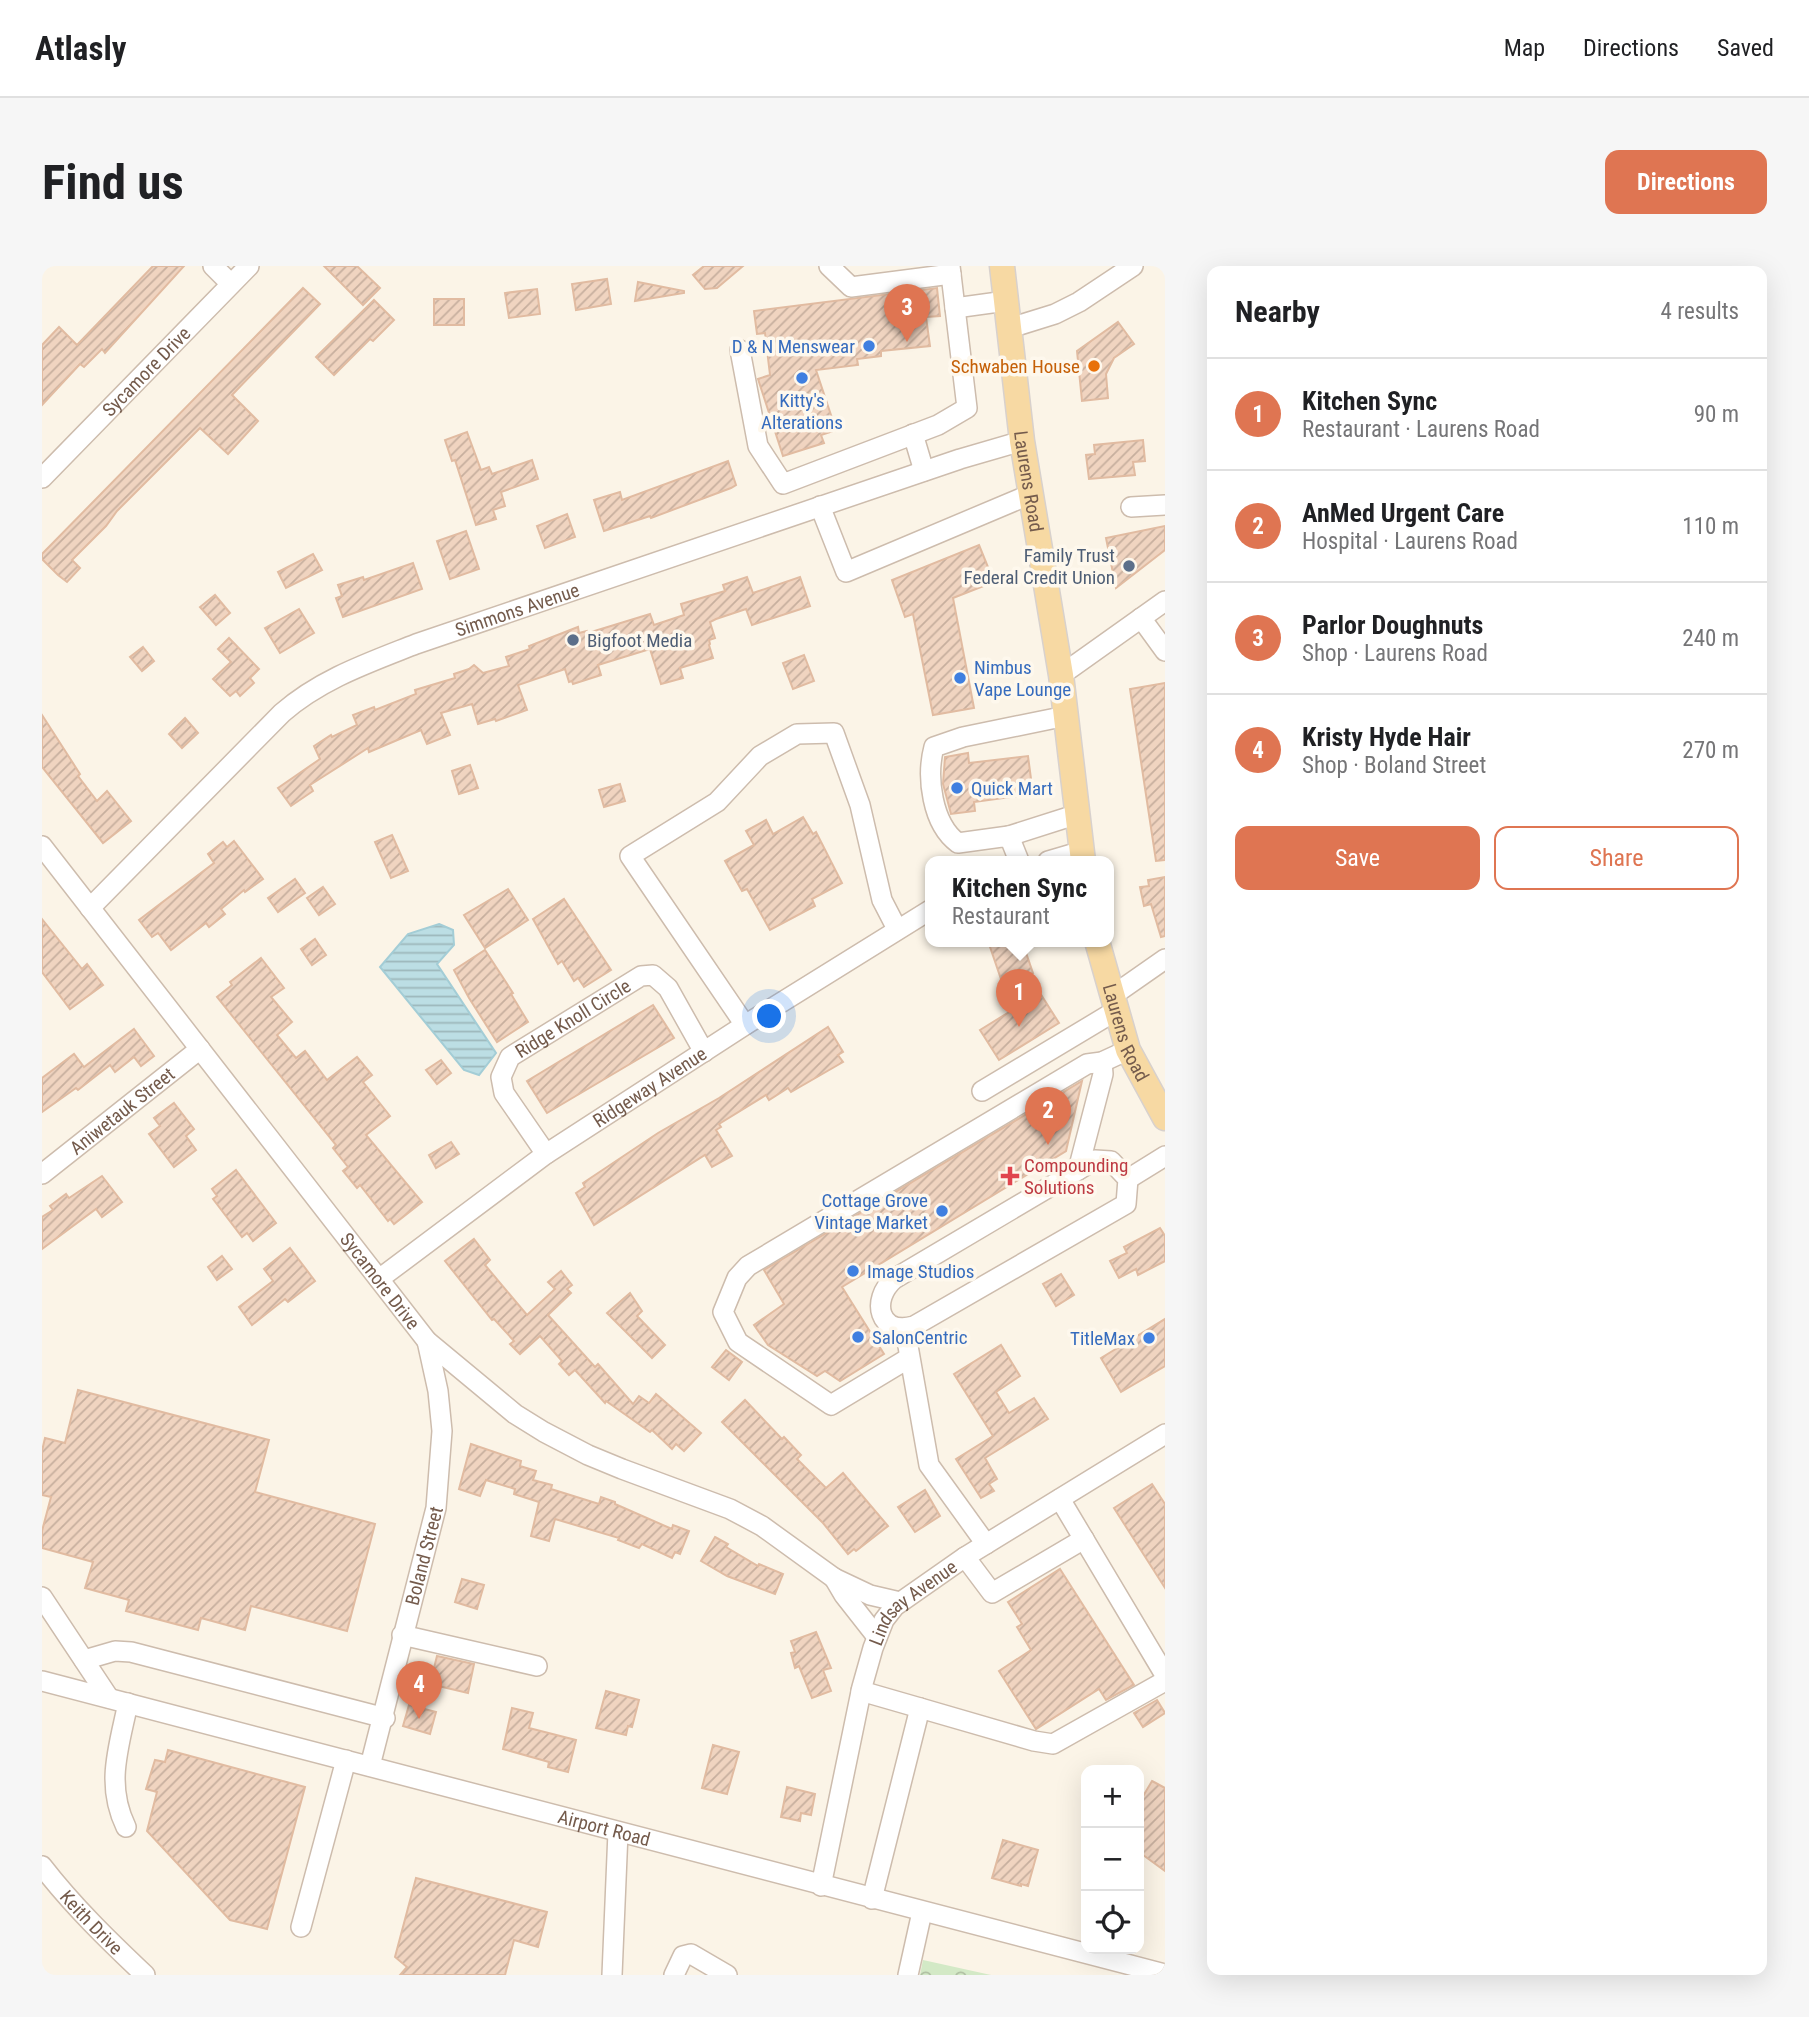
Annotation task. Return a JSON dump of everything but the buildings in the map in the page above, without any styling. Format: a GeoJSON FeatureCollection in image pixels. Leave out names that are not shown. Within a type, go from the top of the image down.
{"type":"FeatureCollection","features":[{"type":"Feature","properties":{"kind":"main road","name":"Laurens Road"},"geometry":{"type":"LineString","coordinates":[[1002,266],[1022,441],[1061,675],[1082,856]]}},
{"type":"Feature","properties":{"kind":"main road","name":"Laurens Road"},"geometry":{"type":"LineString","coordinates":[[1099,947],[1128,1050],[1164,1114]]}},
{"type":"Feature","properties":{"kind":"street"},"geometry":{"type":"LineString","coordinates":[[213,266],[231,284]]}},
{"type":"Feature","properties":{"kind":"street","name":"Sycamore Drive"},"geometry":{"type":"LineString","coordinates":[[42,478],[249,266]]}},
{"type":"Feature","properties":{"kind":"street"},"geometry":{"type":"LineString","coordinates":[[740,349],[758,446],[783,484],[938,425],[967,408],[951,270],[851,287],[829,266]]}},
{"type":"Feature","properties":{"kind":"street"},"geometry":{"type":"LineString","coordinates":[[1010,328],[1055,314],[1079,302],[1133,266]]}},
{"type":"Feature","properties":{"kind":"street"},"geometry":{"type":"LineString","coordinates":[[955,308],[1006,301]]}},
{"type":"Feature","properties":{"kind":"street"},"geometry":{"type":"LineString","coordinates":[[913,434],[925,471]]}},
{"type":"Feature","properties":{"kind":"street","name":"Simmons Avenue"},"geometry":{"type":"LineString","coordinates":[[90,908],[282,713],[317,686],[339,674],[416,644],[816,507],[1022,441]]}},
{"type":"Feature","properties":{"kind":"street"},"geometry":{"type":"LineString","coordinates":[[800,477],[846,572],[1031,494]]}},
{"type":"Feature","properties":{"kind":"street"},"geometry":{"type":"LineString","coordinates":[[1131,508],[1165,505]]}},
{"type":"Feature","properties":{"kind":"street"},"geometry":{"type":"LineString","coordinates":[[1061,675],[1165,601]]}},
{"type":"Feature","properties":{"kind":"street"},"geometry":{"type":"LineString","coordinates":[[1141,618],[1165,651]]}},
{"type":"Feature","properties":{"kind":"street"},"geometry":{"type":"LineString","coordinates":[[1066,716],[963,737],[934,747],[930,761],[937,816],[947,835],[958,843],[1009,836],[1077,814]]}},
{"type":"Feature","properties":{"kind":"street"},"geometry":{"type":"LineString","coordinates":[[745,1026],[630,856],[717,802],[760,756],[797,734],[834,733],[860,805],[882,900],[897,929]]}},
{"type":"Feature","properties":{"kind":"street"},"geometry":{"type":"LineString","coordinates":[[1009,836],[1017,856]]}},
{"type":"Feature","properties":{"kind":"street","name":"Sycamore Drive"},"geometry":{"type":"LineString","coordinates":[[42,846],[427,1340],[515,1414],[544,1432],[587,1455],[730,1509],[762,1526],[834,1578],[870,1595],[900,1602]]}},
{"type":"Feature","properties":{"kind":"street","name":"Ridgeway Avenue"},"geometry":{"type":"LineString","coordinates":[[379,1279],[546,1154],[925,913]]}},
{"type":"Feature","properties":{"kind":"street"},"geometry":{"type":"LineString","coordinates":[[982,1091],[1114,1003],[1160,963],[1165,984]]}},
{"type":"Feature","properties":{"kind":"street","name":"Ridge Knoll Circle"},"geometry":{"type":"LineString","coordinates":[[546,1154],[504,1093],[500,1077],[510,1057],[641,976],[653,975],[668,988],[704,1052]]}},
{"type":"Feature","properties":{"kind":"street","name":"Aniwetauk Street"},"geometry":{"type":"LineString","coordinates":[[42,1174],[200,1049]]}},
{"type":"Feature","properties":{"kind":"street"},"geometry":{"type":"LineString","coordinates":[[909,1358],[831,1405],[737,1342],[723,1312],[737,1278],[748,1266],[1087,1064],[1102,1062],[1128,1050]]}},
{"type":"Feature","properties":{"kind":"street"},"geometry":{"type":"LineString","coordinates":[[1078,1170],[1103,1074],[1102,1062]]}},
{"type":"Feature","properties":{"kind":"street"},"geometry":{"type":"LineString","coordinates":[[1128,1179],[1165,1156]]}},
{"type":"Feature","properties":{"kind":"street"},"geometry":{"type":"LineString","coordinates":[[1095,1160],[1111,1161],[1128,1179],[1126,1204],[928,1319],[905,1329],[892,1326],[880,1311],[881,1298],[889,1283],[1078,1170],[1095,1160]]}},
{"type":"Feature","properties":{"kind":"street"},"geometry":{"type":"LineString","coordinates":[[905,1329],[929,1465],[986,1545]]}},
{"type":"Feature","properties":{"kind":"street","name":"Boland Street"},"geometry":{"type":"LineString","coordinates":[[370,1766],[436,1508],[440,1471],[440,1418],[438,1391],[427,1340]]}},
{"type":"Feature","properties":{"kind":"street","name":"Lindsay Avenue"},"geometry":{"type":"LineString","coordinates":[[821,1886],[861,1691],[884,1620],[900,1602],[965,1557],[1165,1434]]}},
{"type":"Feature","properties":{"kind":"street"},"geometry":{"type":"LineString","coordinates":[[1059,1499],[1165,1675]]}},
{"type":"Feature","properties":{"kind":"street"},"geometry":{"type":"LineString","coordinates":[[965,1557],[992,1593],[1084,1539]]}},
{"type":"Feature","properties":{"kind":"street","name":"Sycamore Drive"},"geometry":{"type":"LineString","coordinates":[[834,1578],[877,1637]]}},
{"type":"Feature","properties":{"kind":"street"},"geometry":{"type":"LineString","coordinates":[[42,1597],[84,1660],[118,1700],[114,1785],[118,1810],[126,1827]]}},
{"type":"Feature","properties":{"kind":"street"},"geometry":{"type":"LineString","coordinates":[[402,1635],[537,1666]]}},
{"type":"Feature","properties":{"kind":"street"},"geometry":{"type":"LineString","coordinates":[[84,1660],[115,1651],[131,1652],[383,1718]]}},
{"type":"Feature","properties":{"kind":"street","name":"Airport Road"},"geometry":{"type":"LineString","coordinates":[[42,1681],[1165,1974]]}},
{"type":"Feature","properties":{"kind":"street"},"geometry":{"type":"LineString","coordinates":[[861,1691],[1034,1741],[1053,1744],[1165,1681]]}},
{"type":"Feature","properties":{"kind":"street"},"geometry":{"type":"LineString","coordinates":[[872,1899],[919,1708]]}},
{"type":"Feature","properties":{"kind":"street"},"geometry":{"type":"LineString","coordinates":[[301,1927],[346,1760]]}},
{"type":"Feature","properties":{"kind":"street"},"geometry":{"type":"LineString","coordinates":[[612,1975],[618,1832]]}},
{"type":"Feature","properties":{"kind":"street","name":"Keith Drive"},"geometry":{"type":"LineString","coordinates":[[42,1866],[98,1931],[145,1975]]}},
{"type":"Feature","properties":{"kind":"street"},"geometry":{"type":"LineString","coordinates":[[908,1975],[922,1912]]}},
{"type":"Feature","properties":{"kind":"street"},"geometry":{"type":"LineString","coordinates":[[674,1975],[684,1956],[691,1954],[727,1975]]}},
{"type":"Feature","properties":{"kind":"green space"},"geometry":{"type":"Polygon","coordinates":[[[923,1960],[991,1975],[920,1975],[923,1960]]]}},
{"type":"Feature","properties":{"kind":"water"},"geometry":{"type":"Polygon","coordinates":[[[439,924],[453,930],[454,945],[437,964],[496,1053],[479,1075],[464,1070],[380,967],[408,934],[439,924]]]}},
{"type":"Feature","properties":{"kind":"place","name":"Parlor Doughnuts"},"geometry":{"type":"Point","coordinates":[907,342]}},
{"type":"Feature","properties":{"kind":"place","name":"D & N Menswear"},"geometry":{"type":"Point","coordinates":[869,346]}},
{"type":"Feature","properties":{"kind":"place","name":"Schwaben House"},"geometry":{"type":"Point","coordinates":[1094,366]}},
{"type":"Feature","properties":{"kind":"place","name":"Kitty's Alterations"},"geometry":{"type":"Point","coordinates":[802,378]}},
{"type":"Feature","properties":{"kind":"place","name":"Family Trust Federal Credit Union"},"geometry":{"type":"Point","coordinates":[1129,566]}},
{"type":"Feature","properties":{"kind":"place","name":"Bigfoot Media"},"geometry":{"type":"Point","coordinates":[573,640]}},
{"type":"Feature","properties":{"kind":"place","name":"Nimbus Vape Lounge"},"geometry":{"type":"Point","coordinates":[960,678]}},
{"type":"Feature","properties":{"kind":"place","name":"Quick Mart"},"geometry":{"type":"Point","coordinates":[957,788]}},
{"type":"Feature","properties":{"kind":"place","name":"Kitchen Sync"},"geometry":{"type":"Point","coordinates":[1019,1027]}},
{"type":"Feature","properties":{"kind":"place","name":"AnMed Urgent Care"},"geometry":{"type":"Point","coordinates":[1048,1145]}},
{"type":"Feature","properties":{"kind":"place","name":"Compounding Solutions"},"geometry":{"type":"Point","coordinates":[1010,1176]}},
{"type":"Feature","properties":{"kind":"place","name":"Cottage Grove Vintage Market"},"geometry":{"type":"Point","coordinates":[942,1211]}},
{"type":"Feature","properties":{"kind":"place","name":"Image Studios"},"geometry":{"type":"Point","coordinates":[853,1271]}},
{"type":"Feature","properties":{"kind":"place","name":"SalonCentric"},"geometry":{"type":"Point","coordinates":[858,1337]}},
{"type":"Feature","properties":{"kind":"place","name":"TitleMax"},"geometry":{"type":"Point","coordinates":[1149,1338]}},
{"type":"Feature","properties":{"kind":"place","name":"Kristy Hyde Hair"},"geometry":{"type":"Point","coordinates":[419,1719]}}]}
